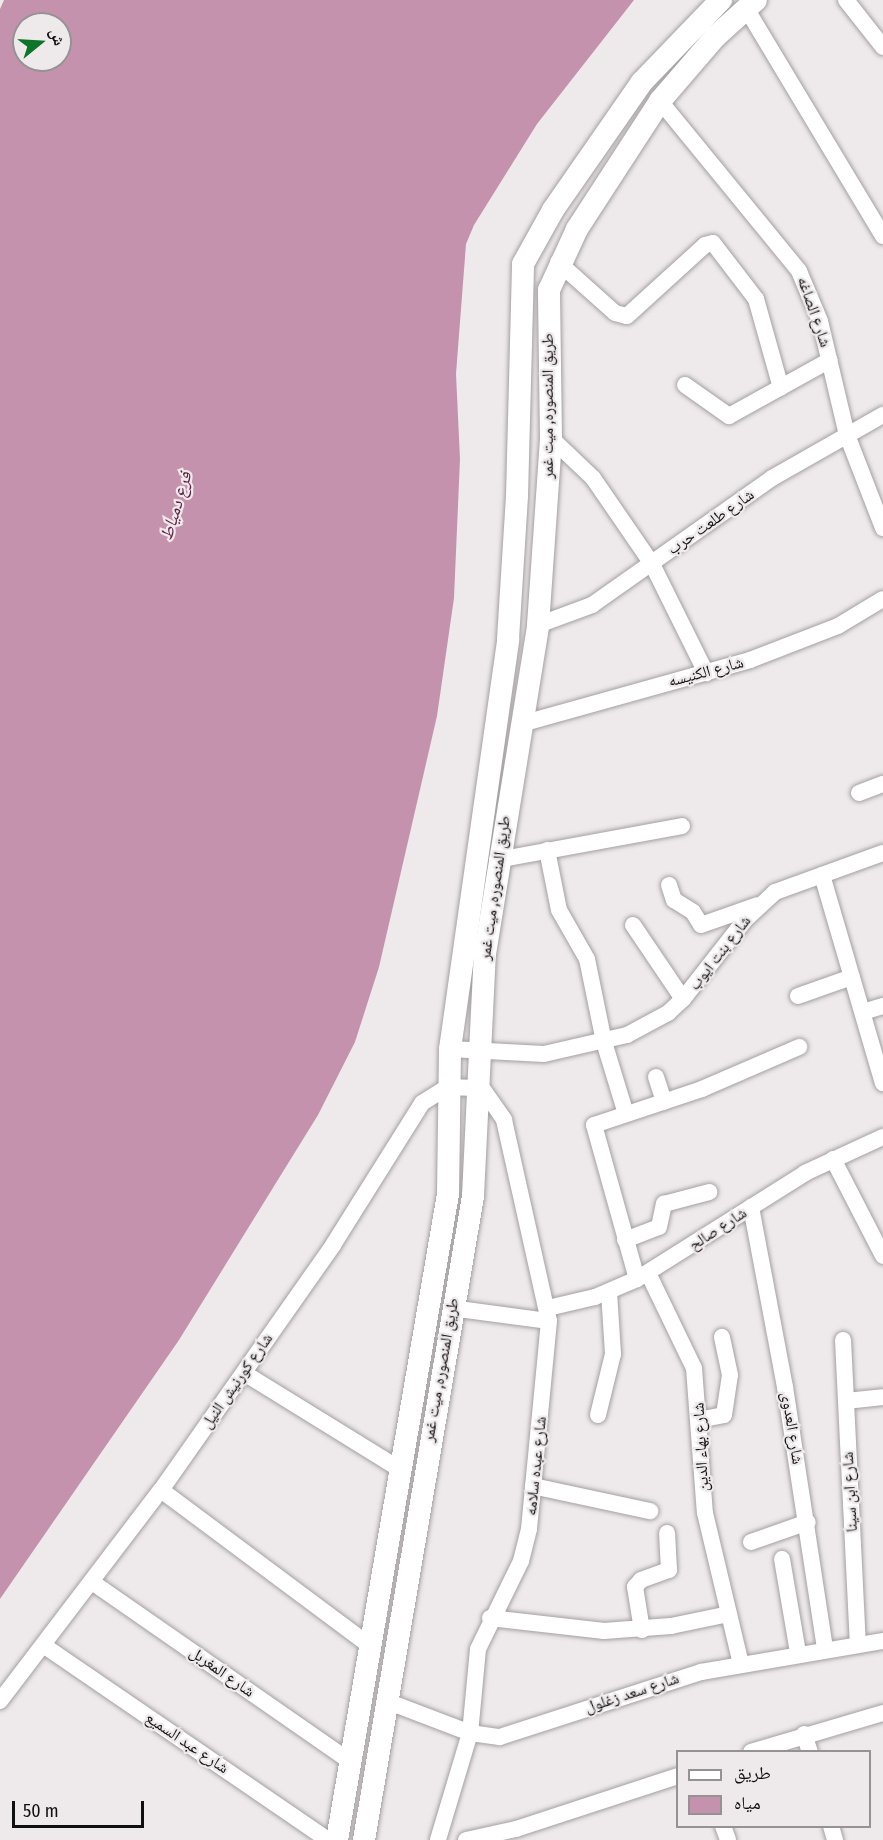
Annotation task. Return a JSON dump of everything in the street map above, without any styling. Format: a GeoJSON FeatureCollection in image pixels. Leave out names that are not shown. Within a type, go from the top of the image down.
{"type":"FeatureCollection","features":[{"type":"Feature","properties":{"kind":"main road","name":"طريق المنصوره, ميت غمر"},"geometry":{"type":"LineString","coordinates":[[337,1840],[448,1194],[450,1048],[508,639],[523,264],[553,210],[642,82],[721,0]]}},
{"type":"Feature","properties":{"kind":"main road","name":"طريق المنصوره, ميت غمر"},"geometry":{"type":"LineString","coordinates":[[364,1840],[389,1702],[451,1308],[473,1196],[482,1088],[481,1052],[485,954],[497,860],[538,625],[551,438],[549,290],[558,262],[660,101],[715,37],[751,4]]}},
{"type":"Feature","properties":{"kind":"street"},"geometry":{"type":"LineString","coordinates":[[846,0],[883,47]]}},
{"type":"Feature","properties":{"kind":"street"},"geometry":{"type":"LineString","coordinates":[[751,4],[877,214],[883,236]]}},
{"type":"Feature","properties":{"kind":"street","name":"شارع الصاغه"},"geometry":{"type":"LineString","coordinates":[[660,101],[800,271],[830,360],[847,435],[883,528]]}},
{"type":"Feature","properties":{"kind":"street"},"geometry":{"type":"LineString","coordinates":[[558,262],[615,313],[633,313],[705,245],[713,243],[756,299],[781,388]]}},
{"type":"Feature","properties":{"kind":"street"},"geometry":{"type":"LineString","coordinates":[[685,385],[729,416],[830,360]]}},
{"type":"Feature","properties":{"kind":"street","name":"شارع طلعت حرب"},"geometry":{"type":"LineString","coordinates":[[538,625],[575,614],[652,564],[772,478],[883,415]]}},
{"type":"Feature","properties":{"kind":"street"},"geometry":{"type":"LineString","coordinates":[[551,438],[593,478],[652,564],[706,674]]}},
{"type":"Feature","properties":{"kind":"street","name":"شارع الكنيسه"},"geometry":{"type":"LineString","coordinates":[[521,724],[706,674],[838,626],[883,599]]}},
{"type":"Feature","properties":{"kind":"street"},"geometry":{"type":"LineString","coordinates":[[859,794],[883,784]]}},
{"type":"Feature","properties":{"kind":"street"},"geometry":{"type":"LineString","coordinates":[[497,860],[682,826]]}},
{"type":"Feature","properties":{"kind":"street"},"geometry":{"type":"LineString","coordinates":[[547,850],[559,910],[587,959],[604,1042],[626,1114],[663,1102],[799,1047]]}},
{"type":"Feature","properties":{"kind":"street","name":"شارع بنت ايوب"},"geometry":{"type":"LineString","coordinates":[[450,1048],[481,1052],[544,1054],[604,1042],[668,1013],[683,999],[759,905],[775,892],[883,853]]}},
{"type":"Feature","properties":{"kind":"street"},"geometry":{"type":"LineString","coordinates":[[822,875],[883,1083]]}},
{"type":"Feature","properties":{"kind":"street"},"geometry":{"type":"LineString","coordinates":[[669,885],[674,900],[691,911],[700,925],[759,905]]}},
{"type":"Feature","properties":{"kind":"street"},"geometry":{"type":"LineString","coordinates":[[633,925],[683,999]]}},
{"type":"Feature","properties":{"kind":"street"},"geometry":{"type":"LineString","coordinates":[[798,996],[852,977]]}},
{"type":"Feature","properties":{"kind":"street"},"geometry":{"type":"LineString","coordinates":[[863,1012],[883,1006]]}},
{"type":"Feature","properties":{"kind":"street"},"geometry":{"type":"LineString","coordinates":[[656,1077],[663,1102]]}},
{"type":"Feature","properties":{"kind":"street"},"geometry":{"type":"LineString","coordinates":[[448,1087],[482,1088]]}},
{"type":"Feature","properties":{"kind":"street","name":"شارع كورنيش النيل"},"geometry":{"type":"LineString","coordinates":[[0,1701],[46,1647],[244,1373],[333,1245],[422,1103],[448,1087]]}},
{"type":"Feature","properties":{"kind":"street","name":"شارع عبده سلامه"},"geometry":{"type":"LineString","coordinates":[[438,1840],[470,1733],[477,1649],[490,1618],[520,1561],[533,1486],[549,1314],[504,1120],[482,1088]]}},
{"type":"Feature","properties":{"kind":"street","name":"شارع بهاء الدين"},"geometry":{"type":"LineString","coordinates":[[626,1114],[594,1125],[625,1240],[643,1276],[686,1344],[694,1368],[701,1485],[741,1664]]}},
{"type":"Feature","properties":{"kind":"street","name":"شارع صالح"},"geometry":{"type":"LineString","coordinates":[[451,1308],[549,1314],[609,1292],[643,1276],[833,1159],[883,1137]]}},
{"type":"Feature","properties":{"kind":"street"},"geometry":{"type":"LineString","coordinates":[[833,1159],[883,1256]]}},
{"type":"Feature","properties":{"kind":"street"},"geometry":{"type":"LineString","coordinates":[[625,1240],[659,1227],[664,1204],[709,1192]]}},
{"type":"Feature","properties":{"kind":"street","name":"شارع العدوى"},"geometry":{"type":"LineString","coordinates":[[752,1207],[807,1522],[825,1650]]}},
{"type":"Feature","properties":{"kind":"street"},"geometry":{"type":"LineString","coordinates":[[598,1415],[613,1354],[609,1292]]}},
{"type":"Feature","properties":{"kind":"street"},"geometry":{"type":"LineString","coordinates":[[698,1420],[724,1415],[729,1375],[722,1337]]}},
{"type":"Feature","properties":{"kind":"street","name":"شارع ابن سينا"},"geometry":{"type":"LineString","coordinates":[[843,1340],[858,1645]]}},
{"type":"Feature","properties":{"kind":"street"},"geometry":{"type":"LineString","coordinates":[[244,1373],[401,1470]]}},
{"type":"Feature","properties":{"kind":"street"},"geometry":{"type":"LineString","coordinates":[[846,1401],[883,1397]]}},
{"type":"Feature","properties":{"kind":"street"},"geometry":{"type":"LineString","coordinates":[[533,1486],[650,1511]]}},
{"type":"Feature","properties":{"kind":"street"},"geometry":{"type":"LineString","coordinates":[[161,1490],[370,1646]]}},
{"type":"Feature","properties":{"kind":"street"},"geometry":{"type":"LineString","coordinates":[[751,1542],[807,1522]]}},
{"type":"Feature","properties":{"kind":"street"},"geometry":{"type":"LineString","coordinates":[[642,1630],[635,1587],[641,1580],[669,1570],[667,1533]]}},
{"type":"Feature","properties":{"kind":"street"},"geometry":{"type":"LineString","coordinates":[[782,1558],[798,1653]]}},
{"type":"Feature","properties":{"kind":"street","name":"شارع المغربل"},"geometry":{"type":"LineString","coordinates":[[92,1582],[351,1762]]}},
{"type":"Feature","properties":{"kind":"street"},"geometry":{"type":"LineString","coordinates":[[490,1618],[566,1629],[642,1630],[729,1614]]}},
{"type":"Feature","properties":{"kind":"street","name":"شارع سعد زغلول"},"geometry":{"type":"LineString","coordinates":[[389,1702],[470,1733],[514,1734],[634,1691],[741,1664],[883,1641]]}},
{"type":"Feature","properties":{"kind":"street","name":"شارع عبد السميع"},"geometry":{"type":"LineString","coordinates":[[46,1647],[328,1840]]}},
{"type":"Feature","properties":{"kind":"street"},"geometry":{"type":"LineString","coordinates":[[757,1750],[804,1734],[883,1713]]}},
{"type":"Feature","properties":{"kind":"street"},"geometry":{"type":"LineString","coordinates":[[804,1734],[809,1750]]}},
{"type":"Feature","properties":{"kind":"street"},"geometry":{"type":"LineString","coordinates":[[466,1840],[516,1835],[676,1777]]}},
{"type":"Feature","properties":{"kind":"street"},"geometry":{"type":"LineString","coordinates":[[364,1840],[377,1840]]}},
{"type":"Feature","properties":{"kind":"water","name":"فرع دمياط"},"geometry":{"type":"Polygon","coordinates":[[[4,0],[634,0],[537,124],[474,225],[466,244],[456,374],[460,459],[454,598],[437,716],[379,967],[355,1042],[318,1115],[179,1340],[0,1599],[0,9],[4,0]]]}}]}
